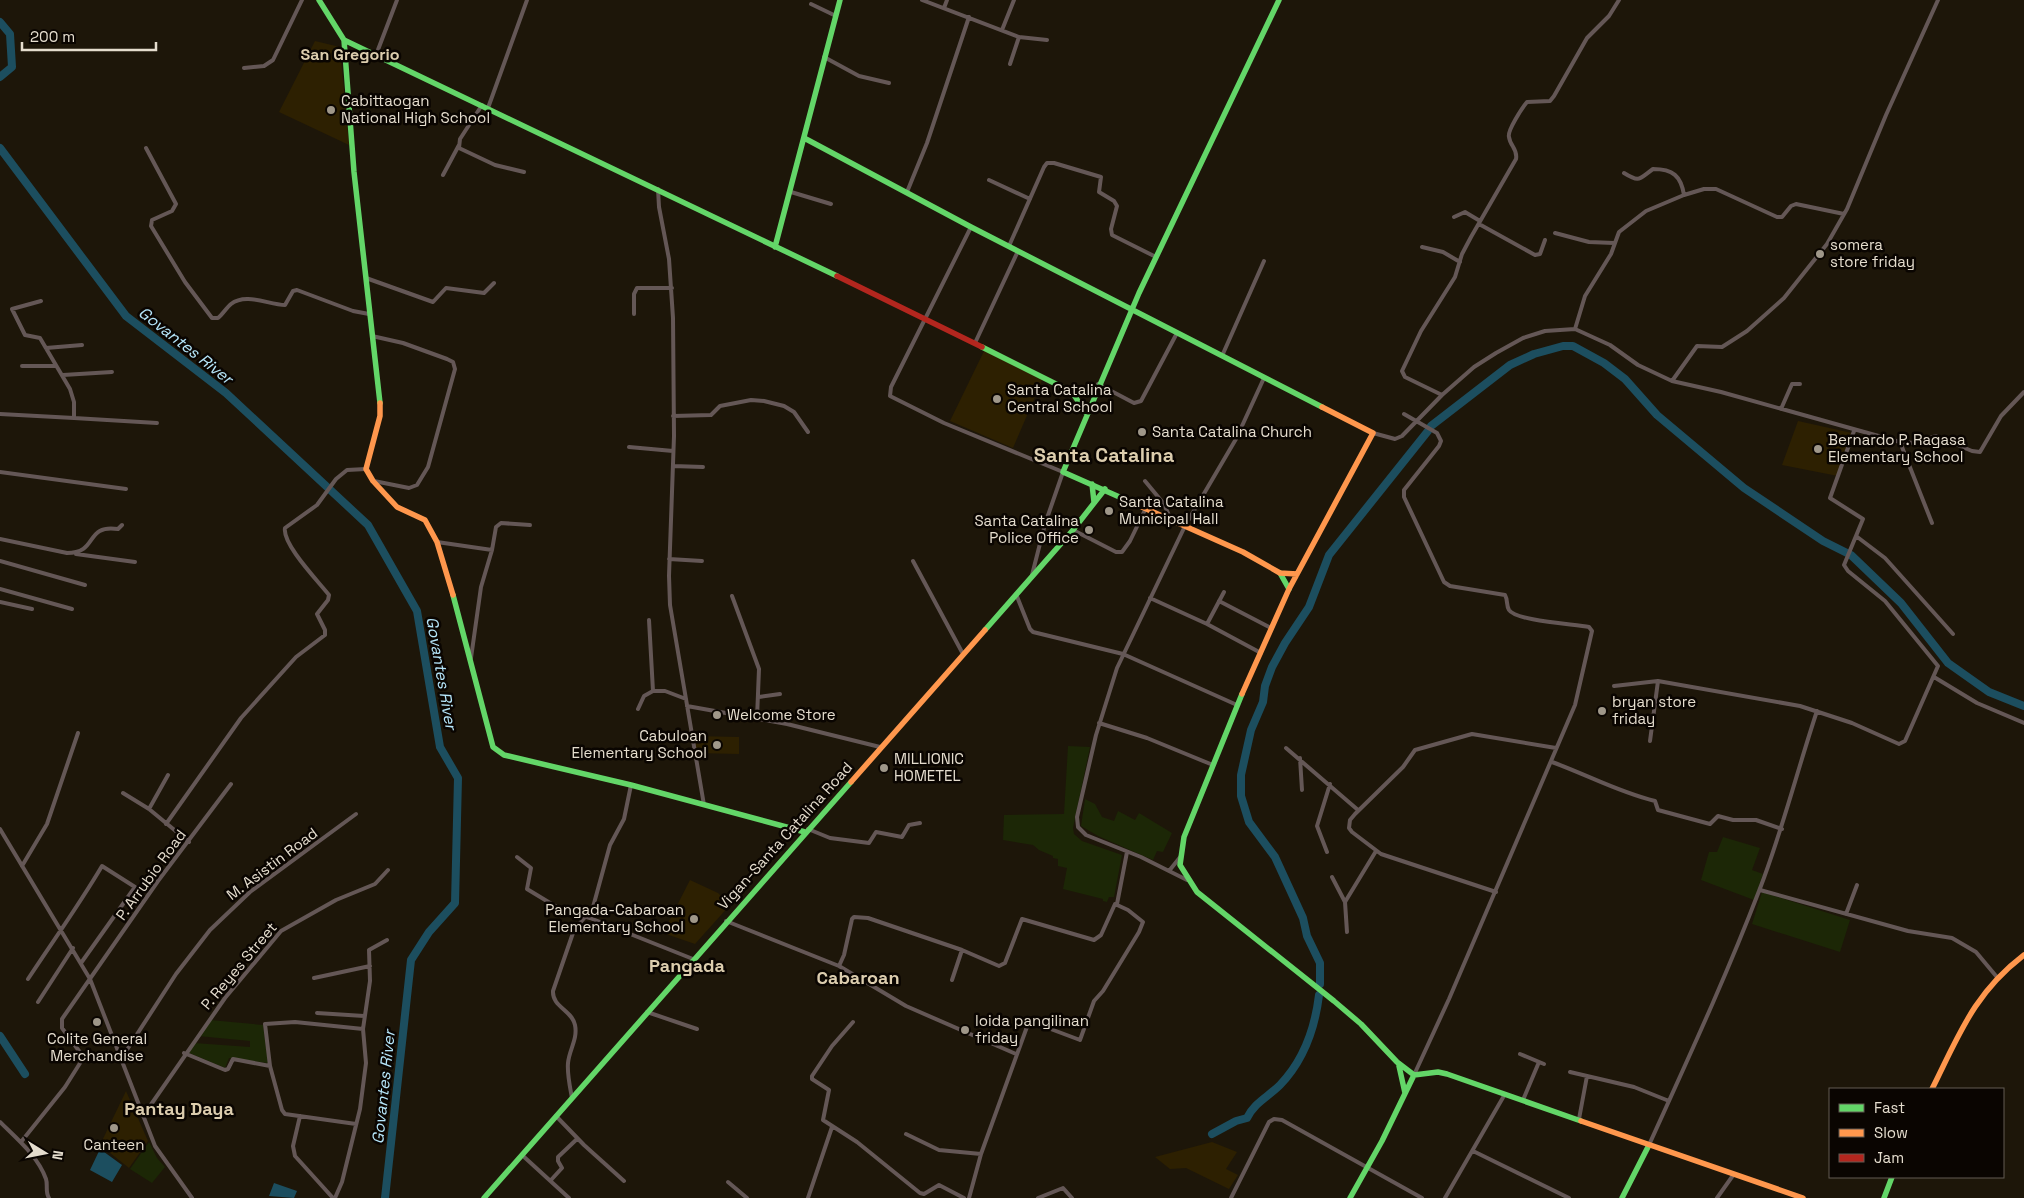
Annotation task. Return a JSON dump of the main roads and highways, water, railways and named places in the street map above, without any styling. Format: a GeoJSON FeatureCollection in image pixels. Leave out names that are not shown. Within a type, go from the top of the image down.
{"type":"FeatureCollection","features":[{"type":"Feature","properties":{"kind":"water"},"geometry":{"type":"Polygon","coordinates":[[[100,1149],[122,1165],[112,1182],[90,1170],[100,1149]]]}},
{"type":"Feature","properties":{"kind":"water"},"geometry":{"type":"Polygon","coordinates":[[[274,1183],[297,1191],[294,1198],[269,1196],[274,1183]]]}},
{"type":"Feature","properties":{"kind":"waterway","name":"Govantes River"},"geometry":{"type":"LineString","coordinates":[[0,22],[10,34],[12,67],[0,77]]}},
{"type":"Feature","properties":{"kind":"waterway","name":"Govantes River"},"geometry":{"type":"LineString","coordinates":[[0,148],[126,316],[226,393],[368,525],[417,611],[440,747],[458,778],[455,903],[429,932],[411,960],[385,1198]]}},
{"type":"Feature","properties":{"kind":"waterway"},"geometry":{"type":"LineString","coordinates":[[1431,426],[1510,365],[1534,354],[1563,346],[1573,346],[1604,363],[1625,379],[1657,415],[1744,488],[1823,541],[1851,555],[1901,603],[1948,663],[1989,692],[2024,706]]}},
{"type":"Feature","properties":{"kind":"waterway"},"geometry":{"type":"LineString","coordinates":[[1320,984],[1320,963],[1307,936],[1303,918],[1275,857],[1249,822],[1241,796],[1241,775],[1251,730],[1263,702],[1265,686],[1272,667],[1285,643],[1309,607],[1329,555],[1428,431]]}},
{"type":"Feature","properties":{"kind":"waterway"},"geometry":{"type":"LineString","coordinates":[[1212,1134],[1236,1121],[1247,1118],[1257,1104],[1288,1076],[1307,1043],[1319,995]]}},
{"type":"Feature","properties":{"kind":"waterway"},"geometry":{"type":"LineString","coordinates":[[0,1036],[25,1074]]}},
{"type":"Feature","properties":{"kind":"place","name":"Cabittaogan National High School"},"geometry":{"type":"Point","coordinates":[331,110]}},
{"type":"Feature","properties":{"kind":"place","name":"somera store friday"},"geometry":{"type":"Point","coordinates":[1820,254]}},
{"type":"Feature","properties":{"kind":"place","name":"Santa Catalina Central School"},"geometry":{"type":"Point","coordinates":[997,399]}},
{"type":"Feature","properties":{"kind":"place","name":"Santa Catalina Church"},"geometry":{"type":"Point","coordinates":[1142,432]}},
{"type":"Feature","properties":{"kind":"place","name":"Bernardo P. Ragasa Elementary School"},"geometry":{"type":"Point","coordinates":[1818,449]}},
{"type":"Feature","properties":{"kind":"place","name":"Santa Catalina Municipal Hall"},"geometry":{"type":"Point","coordinates":[1109,511]}},
{"type":"Feature","properties":{"kind":"place","name":"Santa Catalina Police Office"},"geometry":{"type":"Point","coordinates":[1089,530]}},
{"type":"Feature","properties":{"kind":"place","name":"bryan store friday"},"geometry":{"type":"Point","coordinates":[1602,711]}},
{"type":"Feature","properties":{"kind":"place","name":"Welcome Store"},"geometry":{"type":"Point","coordinates":[717,715]}},
{"type":"Feature","properties":{"kind":"place","name":"Cabuloan Elementary School"},"geometry":{"type":"Point","coordinates":[717,745]}},
{"type":"Feature","properties":{"kind":"place","name":"MILLIONIC HOMETEL"},"geometry":{"type":"Point","coordinates":[884,768]}},
{"type":"Feature","properties":{"kind":"place","name":"Pangada-Cabaroan Elementary School"},"geometry":{"type":"Point","coordinates":[694,919]}},
{"type":"Feature","properties":{"kind":"place","name":"Colite General Merchandise"},"geometry":{"type":"Point","coordinates":[97,1022]}},
{"type":"Feature","properties":{"kind":"place","name":"loida pangilinan friday"},"geometry":{"type":"Point","coordinates":[965,1030]}},
{"type":"Feature","properties":{"kind":"place","name":"Canteen"},"geometry":{"type":"Point","coordinates":[114,1128]}},
{"type":"Feature","properties":{"kind":"district","name":"San Gregorio"},"geometry":{"type":"Point","coordinates":[350,54]}},
{"type":"Feature","properties":{"kind":"district","name":"Santa Catalina"},"geometry":{"type":"Point","coordinates":[1104,455]}},
{"type":"Feature","properties":{"kind":"district","name":"Pangada"},"geometry":{"type":"Point","coordinates":[687,966]}},
{"type":"Feature","properties":{"kind":"district","name":"Cabaroan"},"geometry":{"type":"Point","coordinates":[858,978]}},
{"type":"Feature","properties":{"kind":"district","name":"Pantay Daya"},"geometry":{"type":"Point","coordinates":[179,1109]}}]}
